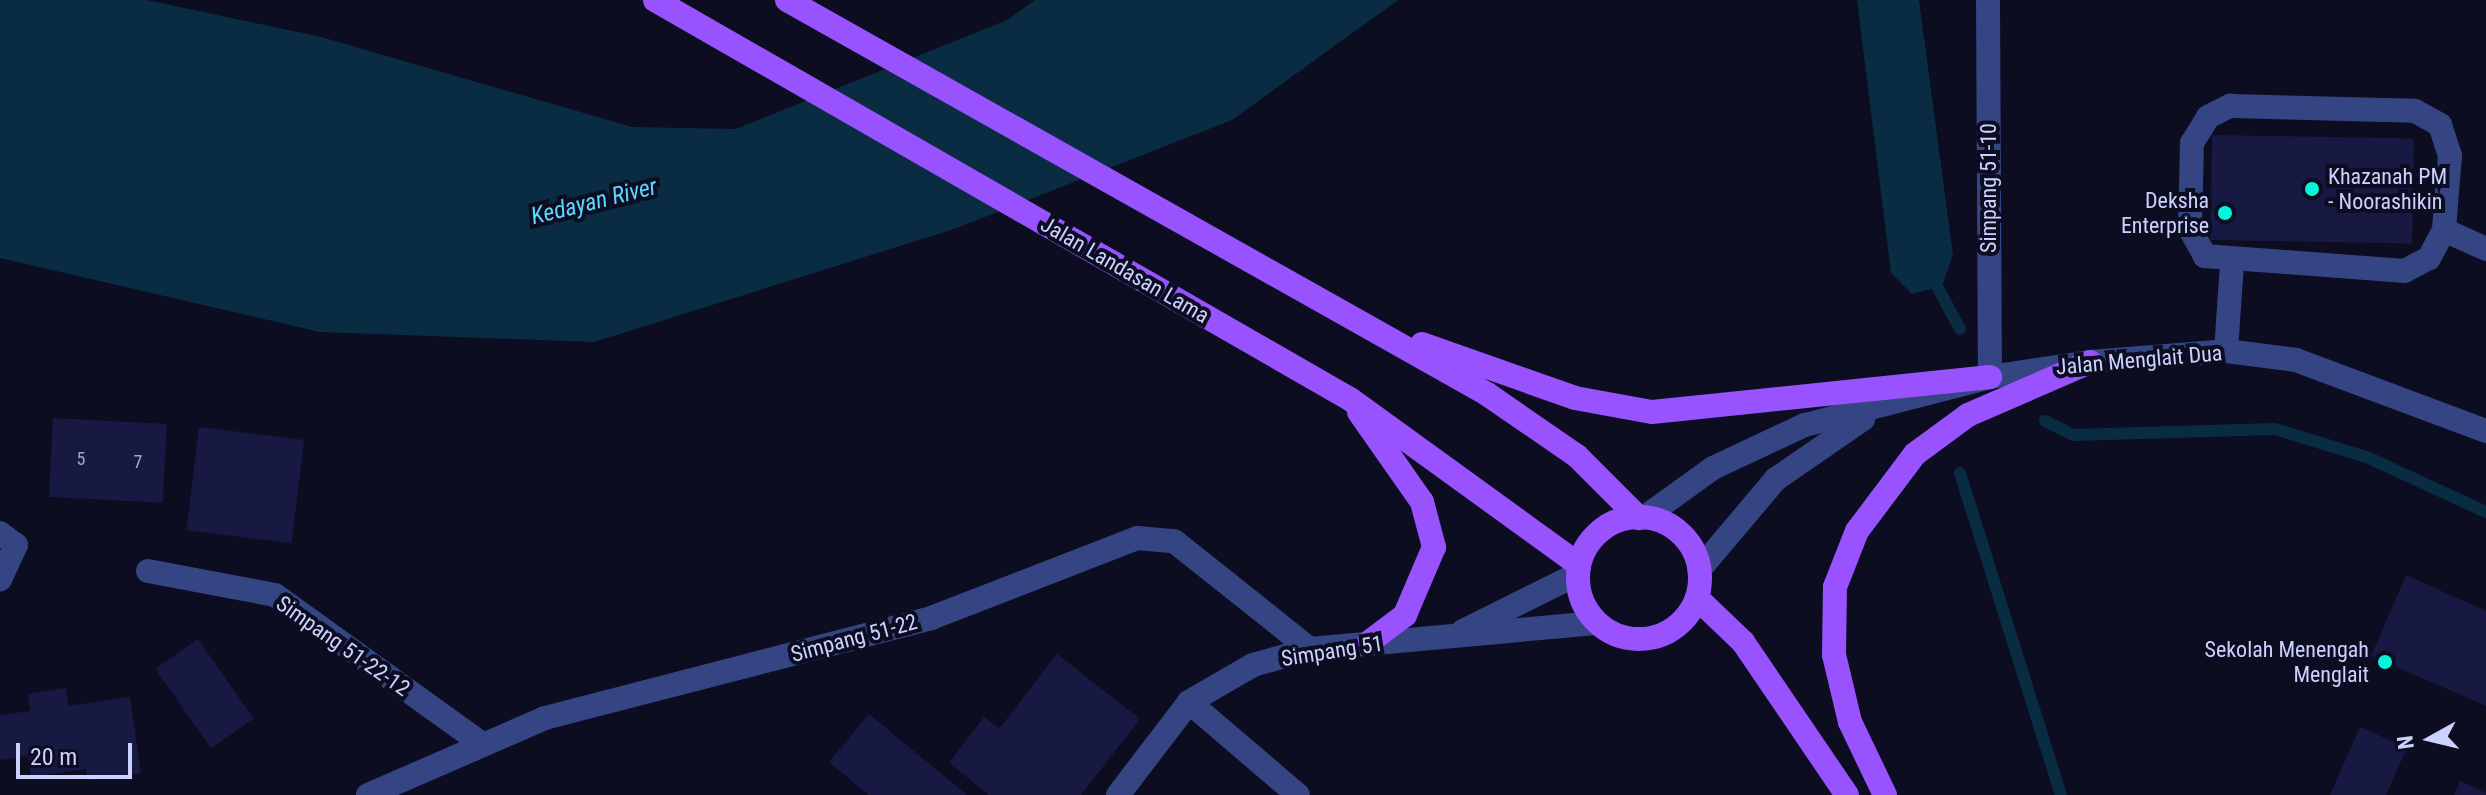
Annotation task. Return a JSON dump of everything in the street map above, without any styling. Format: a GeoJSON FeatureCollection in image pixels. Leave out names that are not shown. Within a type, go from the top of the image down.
{"type":"FeatureCollection","features":[{"type":"Feature","properties":{"kind":"main road","name":"Jalan Landasan Lama"},"geometry":{"type":"LineString","coordinates":[[655,0],[1350,399],[1578,570]]}},
{"type":"Feature","properties":{"kind":"main road"},"geometry":{"type":"LineString","coordinates":[[787,0],[1259,268],[1370,327],[1577,456],[1642,518],[1686,540],[1699,570],[1697,598],[1687,616],[1653,639],[1633,640],[1596,623],[1578,570],[1597,533],[1642,518]]}},
{"type":"Feature","properties":{"kind":"main road"},"geometry":{"type":"LineString","coordinates":[[1370,327],[1575,398],[1652,412],[1990,377]]}},
{"type":"Feature","properties":{"kind":"main road"},"geometry":{"type":"LineString","coordinates":[[1885,795],[1850,722],[1834,655],[1835,587],[1857,531],[1897,473],[1947,431],[2090,362]]}},
{"type":"Feature","properties":{"kind":"main road"},"geometry":{"type":"LineString","coordinates":[[1350,399],[1422,502],[1434,547],[1405,615],[1368,643]]}},
{"type":"Feature","properties":{"kind":"main road"},"geometry":{"type":"LineString","coordinates":[[1697,598],[1743,642],[1847,795]]}},
{"type":"Feature","properties":{"kind":"street","name":"Simpang 51-10"},"geometry":{"type":"LineString","coordinates":[[1988,0],[1990,377]]}},
{"type":"Feature","properties":{"kind":"street"},"geometry":{"type":"LineString","coordinates":[[2230,106],[2415,111],[2440,125],[2450,155],[2444,230],[2429,258],[2405,271],[2232,263],[2205,256],[2190,229],[2192,143],[2208,117],[2230,106]]}},
{"type":"Feature","properties":{"kind":"street"},"geometry":{"type":"LineString","coordinates":[[2444,230],[2486,249]]}},
{"type":"Feature","properties":{"kind":"street"},"geometry":{"type":"LineString","coordinates":[[2226,351],[2232,263]]}},
{"type":"Feature","properties":{"kind":"street","name":"Jalan Menglait Dua"},"geometry":{"type":"LineString","coordinates":[[1642,518],[1677,489],[1805,425],[1879,409],[1990,377],[2090,362],[2226,351],[2296,360],[2374,384],[2486,431]]}},
{"type":"Feature","properties":{"kind":"street","name":"Jalan Menglait Dua"},"geometry":{"type":"LineString","coordinates":[[1699,570],[1776,479],[1879,409]]}},
{"type":"Feature","properties":{"kind":"street"},"geometry":{"type":"LineString","coordinates":[[0,533],[16,545],[0,580]]}},
{"type":"Feature","properties":{"kind":"street","name":"Simpang 51-22"},"geometry":{"type":"LineString","coordinates":[[368,795],[478,741],[931,618],[1137,538],[1174,541],[1310,649]]}},
{"type":"Feature","properties":{"kind":"street","name":"Simpang 51"},"geometry":{"type":"LineString","coordinates":[[1458,634],[1578,570]]}},
{"type":"Feature","properties":{"kind":"street","name":"Simpang 51-22-12"},"geometry":{"type":"LineString","coordinates":[[148,571],[275,595],[478,741]]}},
{"type":"Feature","properties":{"kind":"street","name":"Simpang 51"},"geometry":{"type":"LineString","coordinates":[[1118,795],[1189,702],[1253,665],[1310,649],[1458,634],[1524,635],[1596,623]]}},
{"type":"Feature","properties":{"kind":"street"},"geometry":{"type":"LineString","coordinates":[[1189,702],[1298,795]]}},
{"type":"Feature","properties":{"kind":"water","name":"Kedayan River"},"geometry":{"type":"Polygon","coordinates":[[[0,0],[147,0],[321,37],[632,127],[736,129],[1007,20],[1035,0],[1398,0],[1232,120],[954,229],[594,342],[320,332],[0,258],[0,0]]]}},
{"type":"Feature","properties":{"kind":"water"},"geometry":{"type":"Polygon","coordinates":[[[1857,0],[1919,0],[1953,255],[1942,286],[1912,294],[1891,273],[1857,0]]]}},
{"type":"Feature","properties":{"kind":"building","name":"Khazanah PM - Noorashikin"},"geometry":{"type":"Polygon","coordinates":[[[2212,135],[2414,139],[2412,244],[2210,240],[2212,135]]]}},
{"type":"Feature","properties":{"kind":"building"},"geometry":{"type":"Polygon","coordinates":[[[53,418],[167,424],[163,503],[49,497],[53,418]]]}},
{"type":"Feature","properties":{"kind":"building"},"geometry":{"type":"Polygon","coordinates":[[[199,427],[304,440],[292,543],[186,530],[199,427]]]}},
{"type":"Feature","properties":{"kind":"building"},"geometry":{"type":"Polygon","coordinates":[[[2406,575],[2486,611],[2486,706],[2371,656],[2406,575]]]}},
{"type":"Feature","properties":{"kind":"building"},"geometry":{"type":"Polygon","coordinates":[[[198,639],[254,718],[211,748],[155,669],[198,639]]]}},
{"type":"Feature","properties":{"kind":"building"},"geometry":{"type":"Polygon","coordinates":[[[1057,654],[1140,719],[1081,795],[989,795],[949,763],[984,717],[999,729],[1057,654]]]}},
{"type":"Feature","properties":{"kind":"building"},"geometry":{"type":"Polygon","coordinates":[[[66,688],[68,706],[130,697],[141,773],[87,781],[86,769],[31,777],[28,756],[0,760],[0,715],[30,711],[28,694],[66,688]]]}},
{"type":"Feature","properties":{"kind":"building"},"geometry":{"type":"Polygon","coordinates":[[[869,714],[967,795],[869,795],[829,762],[869,714]]]}},
{"type":"Feature","properties":{"kind":"building"},"geometry":{"type":"Polygon","coordinates":[[[2360,727],[2407,748],[2386,795],[2330,795],[2360,727]]]}},
{"type":"Feature","properties":{"kind":"building"},"geometry":{"type":"Polygon","coordinates":[[[2460,781],[2486,793],[2486,795],[2454,795],[2460,781]]]}},
{"type":"Feature","properties":{"kind":"waterway"},"geometry":{"type":"LineString","coordinates":[[1931,275],[1960,329]]}},
{"type":"Feature","properties":{"kind":"waterway"},"geometry":{"type":"LineString","coordinates":[[2045,421],[2074,435],[2275,429],[2369,458],[2486,512]]}},
{"type":"Feature","properties":{"kind":"waterway"},"geometry":{"type":"LineString","coordinates":[[1960,473],[2061,795]]}},
{"type":"Feature","properties":{"kind":"place","name":"Khazanah PM - Noorashikin"},"geometry":{"type":"Point","coordinates":[2312,189]}},
{"type":"Feature","properties":{"kind":"place","name":"Deksha Enterprise"},"geometry":{"type":"Point","coordinates":[2225,213]}},
{"type":"Feature","properties":{"kind":"place","name":"Sekolah Menengah Menglait"},"geometry":{"type":"Point","coordinates":[2385,662]}}]}
